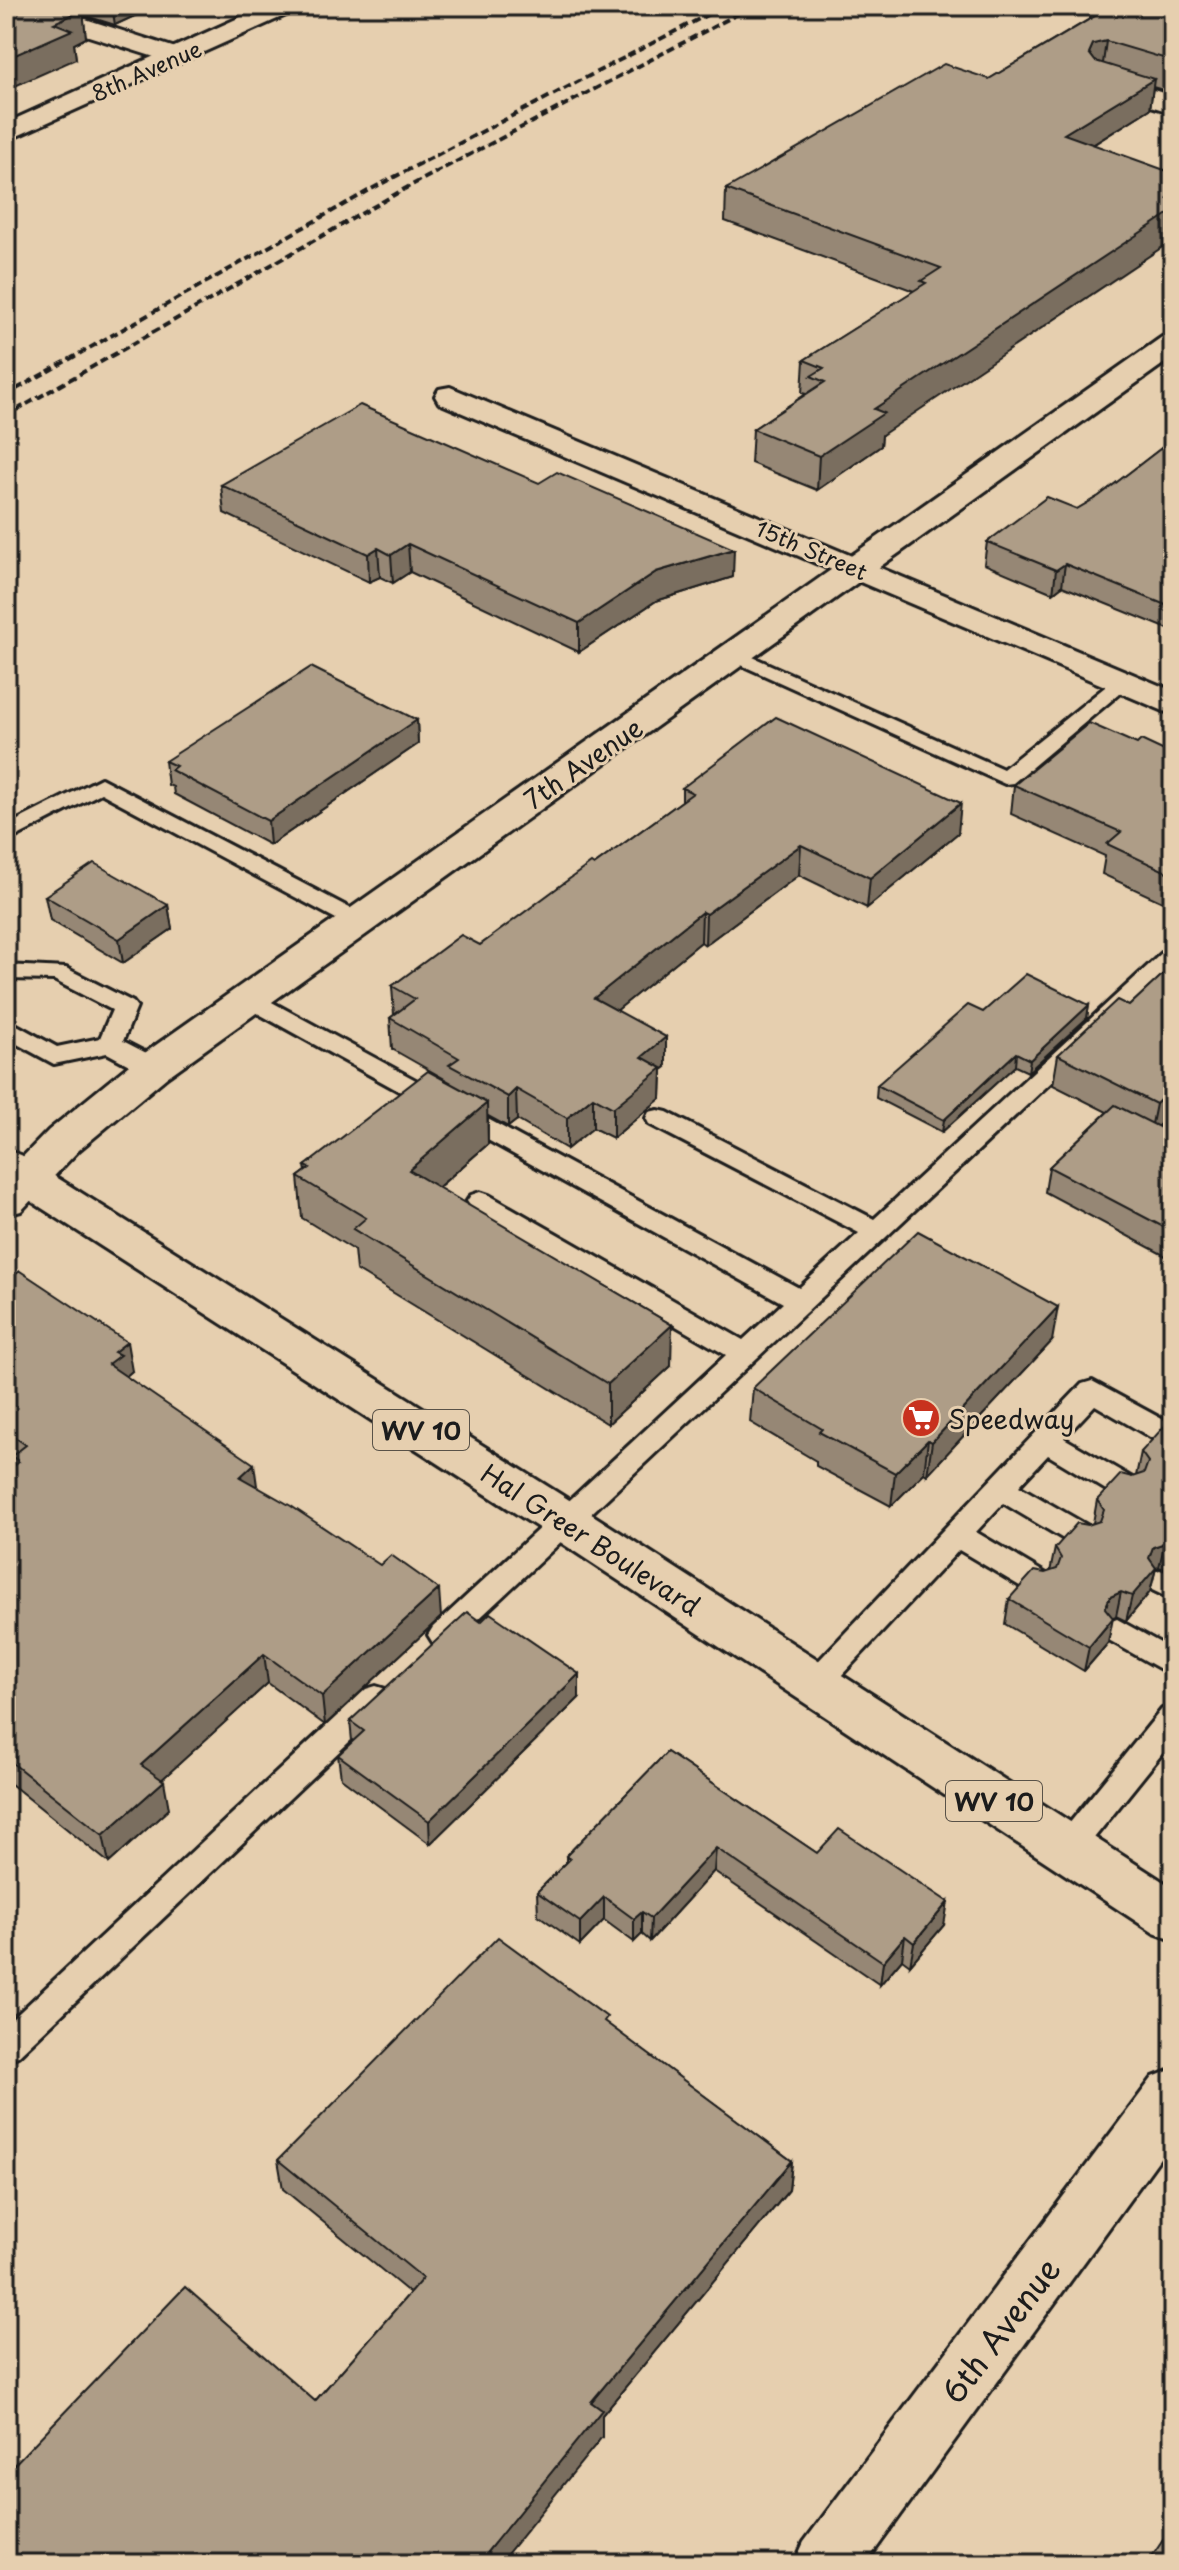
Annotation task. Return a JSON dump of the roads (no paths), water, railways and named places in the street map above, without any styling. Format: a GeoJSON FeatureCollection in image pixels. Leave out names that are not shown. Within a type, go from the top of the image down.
{"type":"FeatureCollection","features":[{"type":"Feature","properties":{"kind":"street"},"geometry":{"type":"LineString","coordinates":[[19,6],[176,56]]}},
{"type":"Feature","properties":{"kind":"street","name":"8th Avenue"},"geometry":{"type":"LineString","coordinates":[[6,133],[286,6]]}},
{"type":"Feature","properties":{"kind":"street"},"geometry":{"type":"LineString","coordinates":[[1101,82],[1173,105]]}},
{"type":"Feature","properties":{"kind":"street","name":"7th Avenue"},"geometry":{"type":"LineString","coordinates":[[13,1181],[153,1067],[1173,343]]}},
{"type":"Feature","properties":{"kind":"street","name":"15th Street"},"geometry":{"type":"LineString","coordinates":[[450,396],[1173,704]]}},
{"type":"Feature","properties":{"kind":"street","name":"Hal Greer Boulevard"},"geometry":{"type":"LineString","coordinates":[[13,1181],[565,1521],[1173,1917]]}},
{"type":"Feature","properties":{"kind":"street","name":"6th Avenue"},"geometry":{"type":"LineString","coordinates":[[826,2564],[1173,2095]]}},
{"type":"Feature","properties":{"kind":"lane"},"geometry":{"type":"LineString","coordinates":[[735,655],[1005,778],[1122,683]]}},
{"type":"Feature","properties":{"kind":"lane"},"geometry":{"type":"LineString","coordinates":[[6,835],[101,784],[359,922]]}},
{"type":"Feature","properties":{"kind":"lane"},"geometry":{"type":"LineString","coordinates":[[420,1656],[1173,955]]}},
{"type":"Feature","properties":{"kind":"lane"},"geometry":{"type":"LineString","coordinates":[[6,972],[58,973],[125,1007],[110,1044]]}},
{"type":"Feature","properties":{"kind":"lane"},"geometry":{"type":"LineString","coordinates":[[249,999],[801,1301]]}},
{"type":"Feature","properties":{"kind":"lane"},"geometry":{"type":"LineString","coordinates":[[6,1027],[54,1056],[110,1044],[153,1067]]}},
{"type":"Feature","properties":{"kind":"lane"},"geometry":{"type":"LineString","coordinates":[[658,1118],[876,1231]]}},
{"type":"Feature","properties":{"kind":"lane"},"geometry":{"type":"LineString","coordinates":[[480,1201],[744,1353]]}},
{"type":"Feature","properties":{"kind":"lane"},"geometry":{"type":"LineString","coordinates":[[815,1684],[1092,1391],[1172,1437]]}},
{"type":"Feature","properties":{"kind":"lane"},"geometry":{"type":"LineString","coordinates":[[1046,1440],[1126,1488]]}},
{"type":"Feature","properties":{"kind":"lane"},"geometry":{"type":"LineString","coordinates":[[999,1488],[1082,1536]]}},
{"type":"Feature","properties":{"kind":"lane"},"geometry":{"type":"LineString","coordinates":[[955,1534],[1040,1584]]}},
{"type":"Feature","properties":{"kind":"lane"},"geometry":{"type":"LineString","coordinates":[[1117,1631],[1173,1664]]}},
{"type":"Feature","properties":{"kind":"lane"},"geometry":{"type":"LineString","coordinates":[[6,2046],[397,1678]]}},
{"type":"Feature","properties":{"kind":"lane"},"geometry":{"type":"LineString","coordinates":[[1067,1849],[1173,1718]]}},
{"type":"Feature","properties":{"kind":"railway"},"geometry":{"type":"LineString","coordinates":[[6,395],[377,186],[724,6]]}},
{"type":"Feature","properties":{"kind":"railway"},"geometry":{"type":"LineString","coordinates":[[6,416],[408,187],[753,6]]}},
{"type":"Feature","properties":{"kind":"place","name":"Speedway"},"geometry":{"type":"Point","coordinates":[921,1418]}}]}
